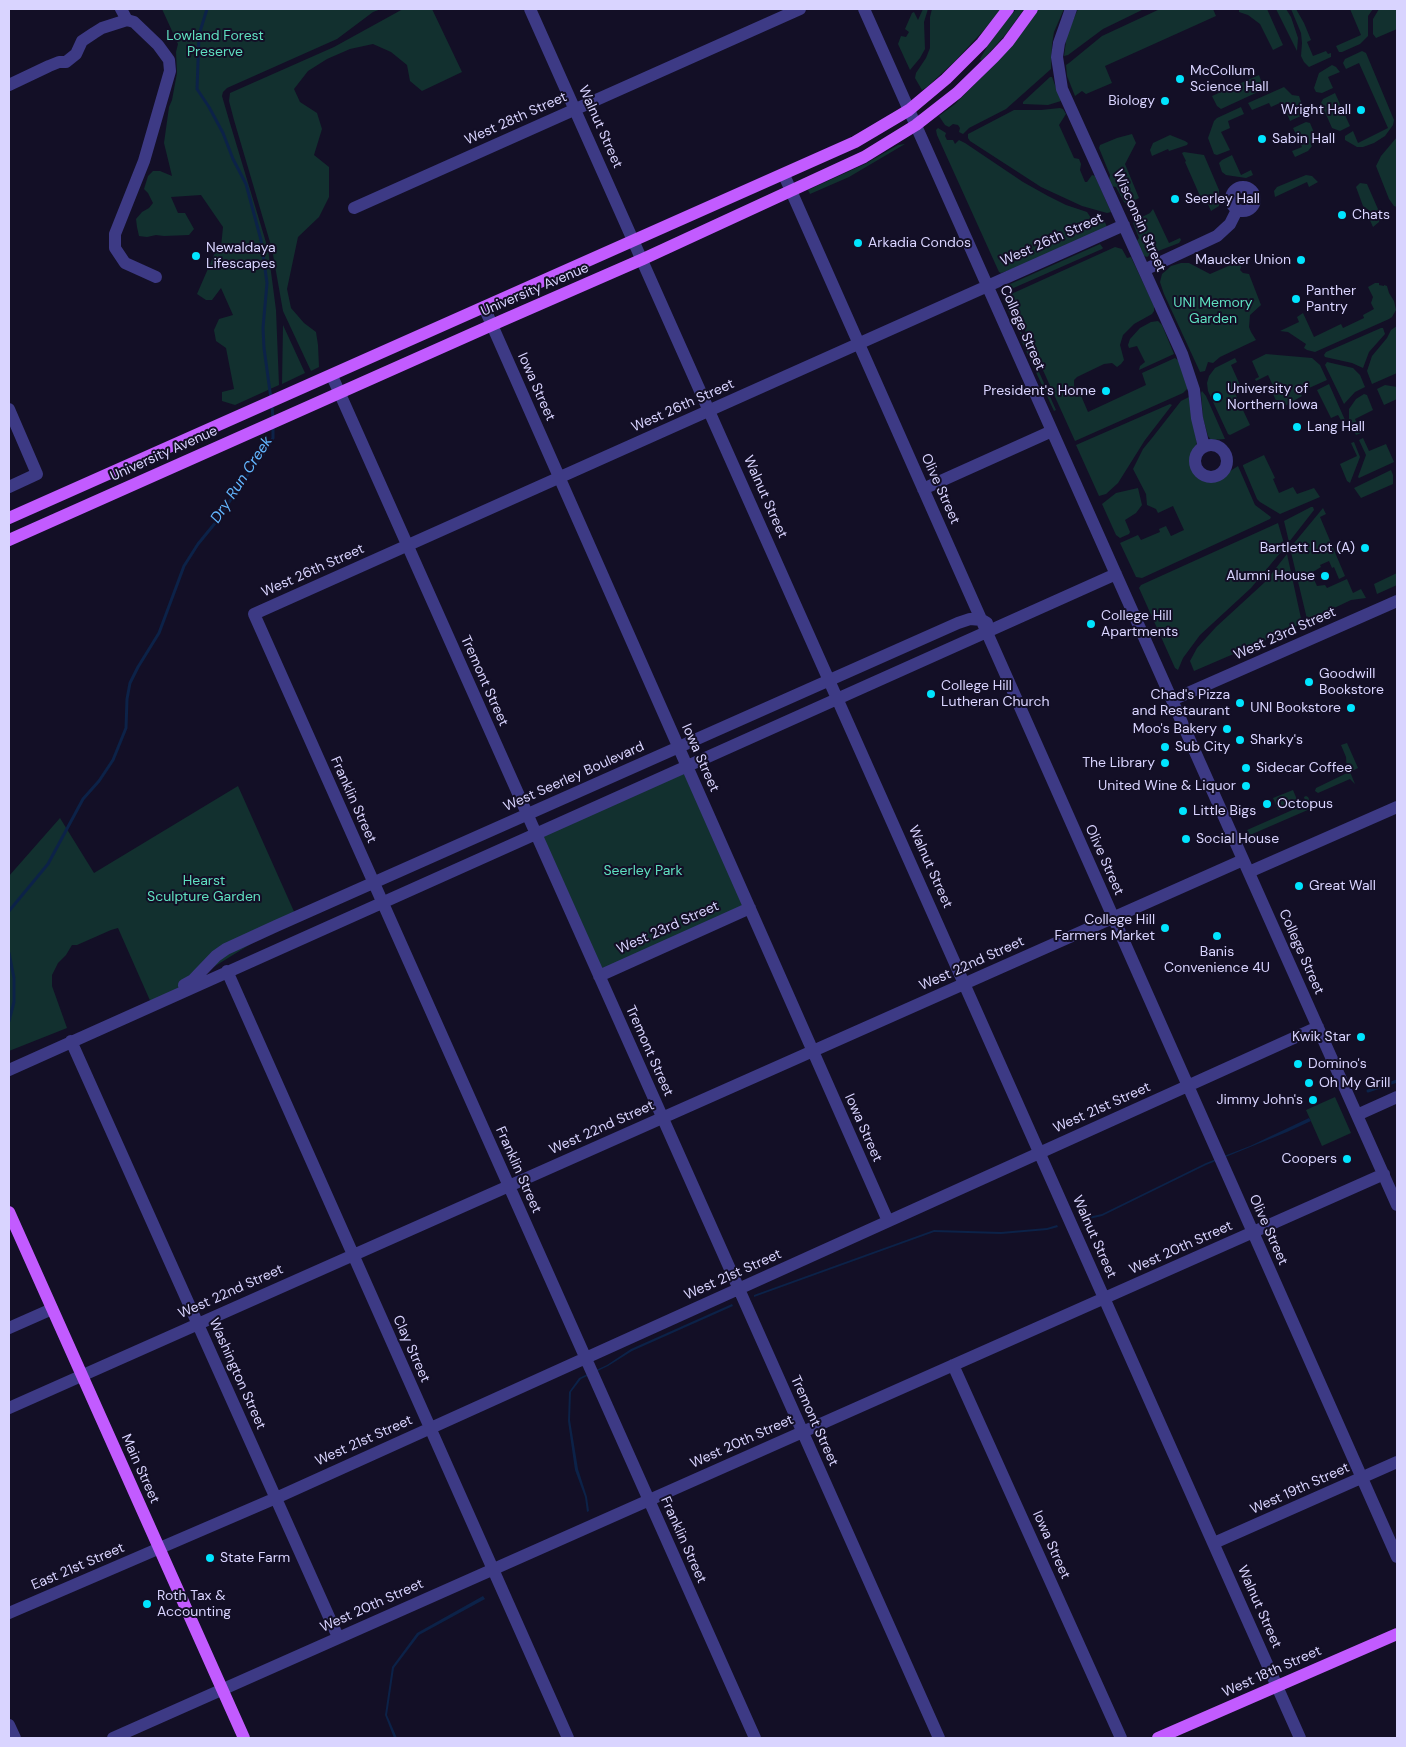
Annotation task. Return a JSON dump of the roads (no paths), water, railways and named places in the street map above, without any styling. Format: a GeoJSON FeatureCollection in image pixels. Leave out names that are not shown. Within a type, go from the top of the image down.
{"type":"FeatureCollection","features":[{"type":"Feature","properties":{"kind":"main road","name":"University Avenue"},"geometry":{"type":"LineString","coordinates":[[9,518],[855,142],[909,110],[946,79],[982,42],[1008,9]]}},
{"type":"Feature","properties":{"kind":"main road","name":"University Avenue"},"geometry":{"type":"LineString","coordinates":[[9,540],[643,259],[864,157],[916,125],[956,93],[1008,42],[1032,9]]}},
{"type":"Feature","properties":{"kind":"main road","name":"Main Street"},"geometry":{"type":"LineString","coordinates":[[9,1212],[244,1738]]}},
{"type":"Feature","properties":{"kind":"main road","name":"West 18th Street"},"geometry":{"type":"LineString","coordinates":[[1158,1738],[1397,1634]]}},
{"type":"Feature","properties":{"kind":"street"},"geometry":{"type":"LineString","coordinates":[[121,9],[128,20]]}},
{"type":"Feature","properties":{"kind":"street","name":"Walnut Street"},"geometry":{"type":"LineString","coordinates":[[530,9],[576,108],[1300,1738]]}},
{"type":"Feature","properties":{"kind":"street","name":"West 28th Street"},"geometry":{"type":"LineString","coordinates":[[354,208],[800,9]]}},
{"type":"Feature","properties":{"kind":"street","name":"College Street"},"geometry":{"type":"LineString","coordinates":[[864,9],[1397,1205]]}},
{"type":"Feature","properties":{"kind":"street","name":"Wisconsin Street"},"geometry":{"type":"LineString","coordinates":[[1071,9],[1059,43],[1057,57],[1062,89],[1182,354],[1194,390],[1197,418],[1204,447]]}},
{"type":"Feature","properties":{"kind":"street"},"geometry":{"type":"LineString","coordinates":[[9,85],[49,66],[66,62],[76,54],[82,41],[102,28],[128,20],[134,22],[164,52],[169,60],[170,71],[144,160],[115,234],[115,248],[125,263],[156,277]]}},
{"type":"Feature","properties":{"kind":"street","name":"Olive Street"},"geometry":{"type":"LineString","coordinates":[[784,175],[1397,1557]]}},
{"type":"Feature","properties":{"kind":"street"},"geometry":{"type":"LineString","coordinates":[[1144,270],[1217,236],[1230,224],[1237,210]]}},
{"type":"Feature","properties":{"kind":"street","name":"West 26th Street"},"geometry":{"type":"LineString","coordinates":[[254,614],[1124,225]]}},
{"type":"Feature","properties":{"kind":"street","name":"Iowa Street"},"geometry":{"type":"LineString","coordinates":[[484,307],[888,1221]]}},
{"type":"Feature","properties":{"kind":"street","name":"Tremont Street"},"geometry":{"type":"LineString","coordinates":[[332,376],[939,1738]]}},
{"type":"Feature","properties":{"kind":"street"},"geometry":{"type":"LineString","coordinates":[[9,409],[37,474],[9,487]]}},
{"type":"Feature","properties":{"kind":"street"},"geometry":{"type":"LineString","coordinates":[[923,488],[1052,431]]}},
{"type":"Feature","properties":{"kind":"street","name":"West Seerley Boulevard"},"geometry":{"type":"LineString","coordinates":[[9,1070],[838,698],[984,626],[1024,615],[1116,574]]}},
{"type":"Feature","properties":{"kind":"street","name":"West 23rd Street"},"geometry":{"type":"LineString","coordinates":[[1174,705],[1184,695],[1397,601]]}},
{"type":"Feature","properties":{"kind":"street","name":"Franklin Street"},"geometry":{"type":"LineString","coordinates":[[254,614],[755,1738]]}},
{"type":"Feature","properties":{"kind":"street","name":"West Seerley Boulevard"},"geometry":{"type":"LineString","coordinates":[[152,1005],[192,980],[216,956],[226,949],[527,815],[541,807],[958,623],[970,619],[984,626]]}},
{"type":"Feature","properties":{"kind":"street"},"geometry":{"type":"LineString","coordinates":[[1249,872],[1397,807]]}},
{"type":"Feature","properties":{"kind":"street","name":"West 22nd Street"},"geometry":{"type":"LineString","coordinates":[[9,1408],[1243,860]]}},
{"type":"Feature","properties":{"kind":"street","name":"West 23rd Street"},"geometry":{"type":"LineString","coordinates":[[599,976],[750,908]]}},
{"type":"Feature","properties":{"kind":"street","name":"Clay Street"},"geometry":{"type":"LineString","coordinates":[[227,972],[568,1738]]}},
{"type":"Feature","properties":{"kind":"street","name":"West 21st Street"},"geometry":{"type":"LineString","coordinates":[[159,1548],[276,1498],[430,1428],[587,1362],[739,1289],[1318,1027]]}},
{"type":"Feature","properties":{"kind":"street","name":"Washington Street"},"geometry":{"type":"LineString","coordinates":[[71,1041],[338,1637]]}},
{"type":"Feature","properties":{"kind":"street"},"geometry":{"type":"LineString","coordinates":[[1357,1115],[1397,1097]]}},
{"type":"Feature","properties":{"kind":"street","name":"West 20th Street"},"geometry":{"type":"LineString","coordinates":[[113,1738],[1384,1174]]}},
{"type":"Feature","properties":{"kind":"street"},"geometry":{"type":"LineString","coordinates":[[9,1328],[52,1309]]}},
{"type":"Feature","properties":{"kind":"street","name":"Iowa Street"},"geometry":{"type":"LineString","coordinates":[[953,1365],[1121,1738]]}},
{"type":"Feature","properties":{"kind":"street","name":"West 19th Street"},"geometry":{"type":"LineString","coordinates":[[1214,1544],[1397,1462]]}},
{"type":"Feature","properties":{"kind":"street","name":"East 21st Street"},"geometry":{"type":"LineString","coordinates":[[9,1613],[159,1548]]}},
{"type":"Feature","properties":{"kind":"street"},"geometry":{"type":"LineString","coordinates":[[9,1724],[15,1738]]}},
{"type":"Feature","properties":{"kind":"water"},"geometry":{"type":"Polygon","coordinates":[[[1309,1118],[1311,1121],[1206,1165],[1102,1216],[1085,1220],[1084,1218],[1102,1214],[1206,1163],[1250,1146],[1309,1118]]]}},
{"type":"Feature","properties":{"kind":"water"},"geometry":{"type":"Polygon","coordinates":[[[1057,1225],[1058,1227],[1047,1230],[1001,1234],[934,1232],[754,1297],[754,1295],[934,1230],[1001,1232],[1047,1228],[1057,1225]]]}},
{"type":"Feature","properties":{"kind":"water"},"geometry":{"type":"Polygon","coordinates":[[[732,1304],[733,1306],[632,1351],[608,1366],[581,1379],[571,1392],[570,1420],[578,1469],[587,1497],[589,1511],[587,1512],[585,1497],[575,1470],[568,1421],[569,1392],[579,1378],[607,1365],[631,1349],[732,1304]]]}},
{"type":"Feature","properties":{"kind":"water"},"geometry":{"type":"Polygon","coordinates":[[[483,1596],[485,1599],[419,1635],[394,1668],[387,1715],[397,1738],[394,1738],[385,1715],[392,1667],[417,1633],[483,1596]]]}},
{"type":"Feature","properties":{"kind":"waterway","name":"Dry Run Creek"},"geometry":{"type":"LineString","coordinates":[[207,9],[199,35],[197,89],[223,133],[233,159],[246,184],[261,240],[267,283],[263,328],[264,348],[271,399]]}},
{"type":"Feature","properties":{"kind":"waterway","name":"Dry Run Creek"},"geometry":{"type":"LineString","coordinates":[[272,405],[273,419]]}},
{"type":"Feature","properties":{"kind":"waterway","name":"Dry Run Creek"},"geometry":{"type":"LineString","coordinates":[[9,911],[48,864],[83,799],[99,781],[113,760],[126,728],[127,699],[130,683],[159,633],[184,566],[267,449],[273,438],[273,425]]}},
{"type":"Feature","properties":{"kind":"waterway","name":"Dry Run Creek"},"geometry":{"type":"LineString","coordinates":[[9,953],[14,978],[14,1002],[9,1021]]}},
{"type":"Feature","properties":{"kind":"waterway"},"geometry":{"type":"LineString","coordinates":[[1368,1091],[1397,1081]]}},
{"type":"Feature","properties":{"kind":"place","name":"McCollum Science Hall"},"geometry":{"type":"Point","coordinates":[1180,79]}},
{"type":"Feature","properties":{"kind":"place","name":"Biology"},"geometry":{"type":"Point","coordinates":[1165,101]}},
{"type":"Feature","properties":{"kind":"place","name":"Wright Hall"},"geometry":{"type":"Point","coordinates":[1361,110]}},
{"type":"Feature","properties":{"kind":"place","name":"Sabin Hall"},"geometry":{"type":"Point","coordinates":[1262,139]}},
{"type":"Feature","properties":{"kind":"place","name":"Seerley Hall"},"geometry":{"type":"Point","coordinates":[1175,199]}},
{"type":"Feature","properties":{"kind":"place","name":"Chats"},"geometry":{"type":"Point","coordinates":[1342,215]}},
{"type":"Feature","properties":{"kind":"place","name":"Arkadia Condos"},"geometry":{"type":"Point","coordinates":[858,243]}},
{"type":"Feature","properties":{"kind":"place","name":"Newaldaya Lifescapes"},"geometry":{"type":"Point","coordinates":[196,256]}},
{"type":"Feature","properties":{"kind":"place","name":"Maucker Union"},"geometry":{"type":"Point","coordinates":[1301,260]}},
{"type":"Feature","properties":{"kind":"place","name":"Panther Pantry"},"geometry":{"type":"Point","coordinates":[1296,299]}},
{"type":"Feature","properties":{"kind":"place","name":"President's Home"},"geometry":{"type":"Point","coordinates":[1106,391]}},
{"type":"Feature","properties":{"kind":"place","name":"University of Northern Iowa"},"geometry":{"type":"Point","coordinates":[1217,397]}},
{"type":"Feature","properties":{"kind":"place","name":"Lang Hall"},"geometry":{"type":"Point","coordinates":[1297,427]}},
{"type":"Feature","properties":{"kind":"place","name":"Bartlett Lot (A)"},"geometry":{"type":"Point","coordinates":[1365,548]}},
{"type":"Feature","properties":{"kind":"place","name":"Alumni House"},"geometry":{"type":"Point","coordinates":[1325,576]}},
{"type":"Feature","properties":{"kind":"place","name":"College Hill Apartments"},"geometry":{"type":"Point","coordinates":[1091,624]}},
{"type":"Feature","properties":{"kind":"place","name":"Goodwill Bookstore"},"geometry":{"type":"Point","coordinates":[1309,682]}},
{"type":"Feature","properties":{"kind":"place","name":"College Hill Lutheran Church"},"geometry":{"type":"Point","coordinates":[931,694]}},
{"type":"Feature","properties":{"kind":"place","name":"Chad's Pizza and Restaurant"},"geometry":{"type":"Point","coordinates":[1240,703]}},
{"type":"Feature","properties":{"kind":"place","name":"UNI Bookstore"},"geometry":{"type":"Point","coordinates":[1351,708]}},
{"type":"Feature","properties":{"kind":"place","name":"Moo's Bakery"},"geometry":{"type":"Point","coordinates":[1227,729]}},
{"type":"Feature","properties":{"kind":"place","name":"Sharky's"},"geometry":{"type":"Point","coordinates":[1240,740]}},
{"type":"Feature","properties":{"kind":"place","name":"Sub City"},"geometry":{"type":"Point","coordinates":[1165,747]}},
{"type":"Feature","properties":{"kind":"place","name":"The Library"},"geometry":{"type":"Point","coordinates":[1165,763]}},
{"type":"Feature","properties":{"kind":"place","name":"Sidecar Coffee"},"geometry":{"type":"Point","coordinates":[1246,768]}},
{"type":"Feature","properties":{"kind":"place","name":"United Wine & Liquor"},"geometry":{"type":"Point","coordinates":[1246,786]}},
{"type":"Feature","properties":{"kind":"place","name":"Octopus"},"geometry":{"type":"Point","coordinates":[1267,804]}},
{"type":"Feature","properties":{"kind":"place","name":"Little Bigs"},"geometry":{"type":"Point","coordinates":[1183,811]}},
{"type":"Feature","properties":{"kind":"place","name":"Social House"},"geometry":{"type":"Point","coordinates":[1186,839]}},
{"type":"Feature","properties":{"kind":"place","name":"Great Wall"},"geometry":{"type":"Point","coordinates":[1299,886]}},
{"type":"Feature","properties":{"kind":"place","name":"College Hill Farmers Market"},"geometry":{"type":"Point","coordinates":[1165,928]}},
{"type":"Feature","properties":{"kind":"place","name":"Banis Convenience 4U"},"geometry":{"type":"Point","coordinates":[1217,936]}},
{"type":"Feature","properties":{"kind":"place","name":"Kwik Star"},"geometry":{"type":"Point","coordinates":[1361,1037]}},
{"type":"Feature","properties":{"kind":"place","name":"Domino's"},"geometry":{"type":"Point","coordinates":[1298,1064]}},
{"type":"Feature","properties":{"kind":"place","name":"Oh My Grill"},"geometry":{"type":"Point","coordinates":[1309,1083]}},
{"type":"Feature","properties":{"kind":"place","name":"Jimmy John's"},"geometry":{"type":"Point","coordinates":[1313,1100]}},
{"type":"Feature","properties":{"kind":"place","name":"Coopers"},"geometry":{"type":"Point","coordinates":[1347,1159]}},
{"type":"Feature","properties":{"kind":"place","name":"State Farm"},"geometry":{"type":"Point","coordinates":[210,1558]}},
{"type":"Feature","properties":{"kind":"place","name":"Roth Tax & Accounting"},"geometry":{"type":"Point","coordinates":[147,1604]}},
{"type":"Feature","properties":{"kind":"park label","name":"Lowland Forest Preserve"},"geometry":{"type":"Point","coordinates":[215,44]}},
{"type":"Feature","properties":{"kind":"park label","name":"UNI Memory Garden"},"geometry":{"type":"Point","coordinates":[1213,312]}},
{"type":"Feature","properties":{"kind":"park label","name":"Seerley Park"},"geometry":{"type":"Point","coordinates":[643,871]}},
{"type":"Feature","properties":{"kind":"park label","name":"Hearst Sculpture Garden"},"geometry":{"type":"Point","coordinates":[204,890]}}]}
